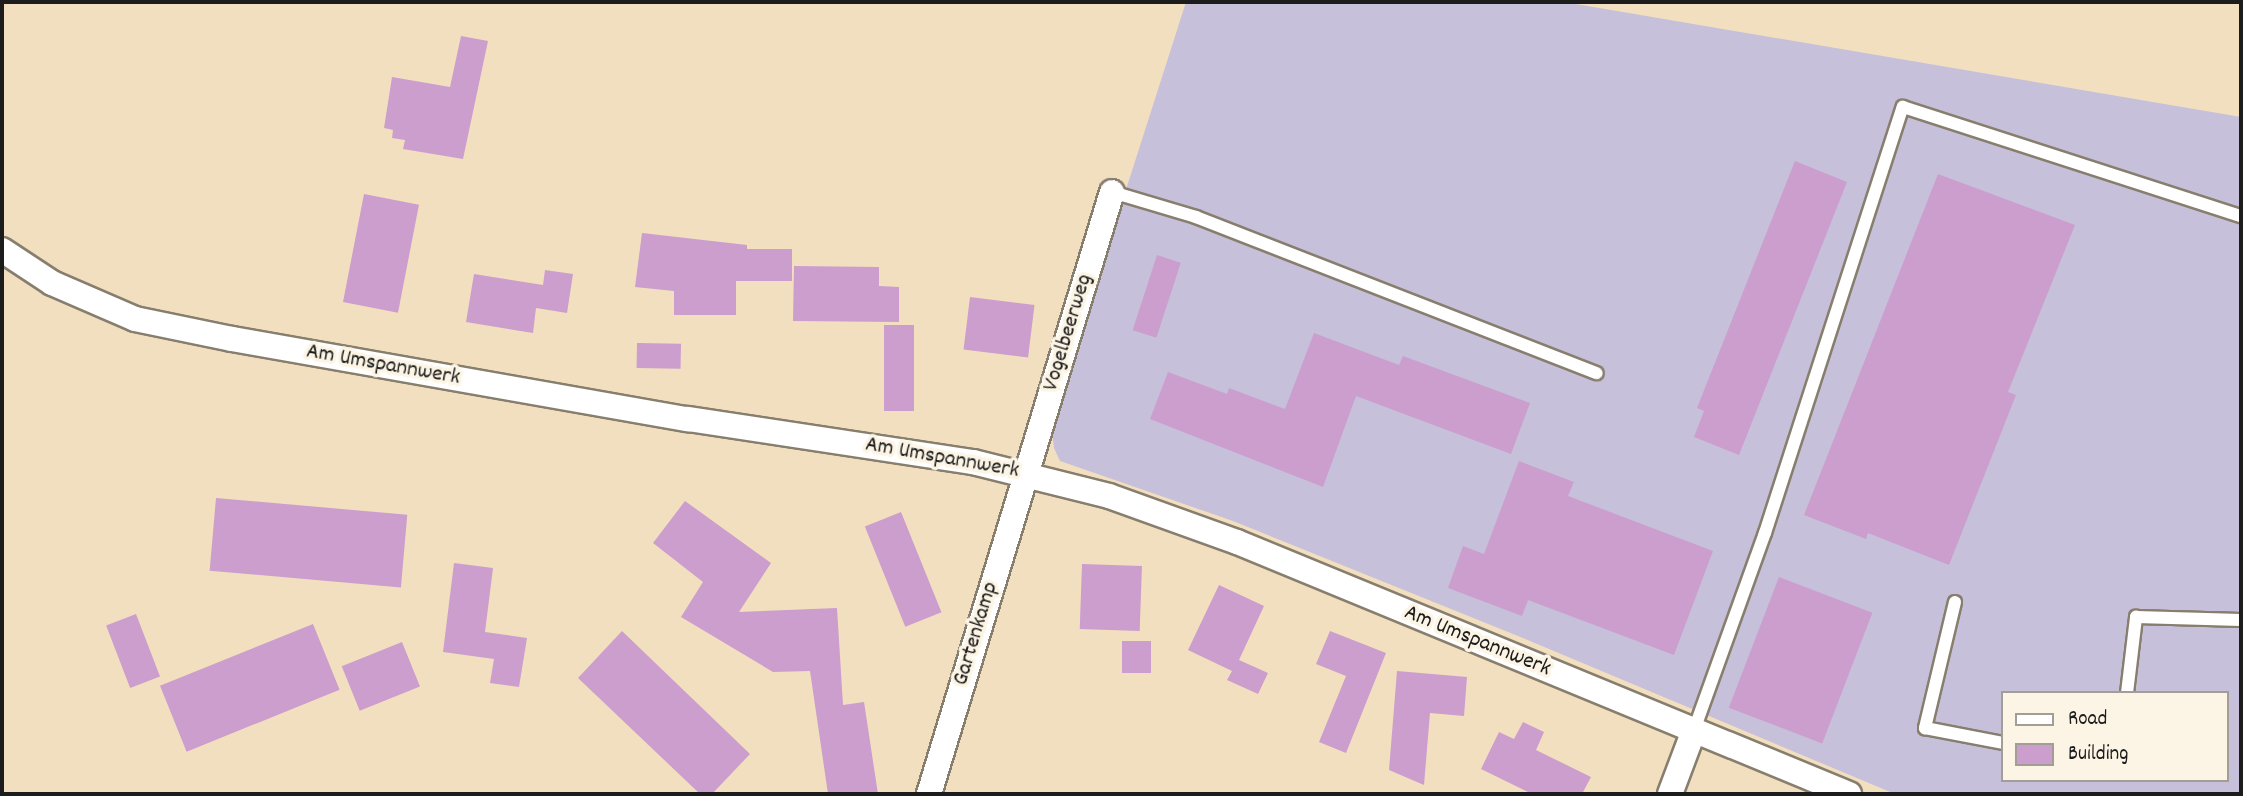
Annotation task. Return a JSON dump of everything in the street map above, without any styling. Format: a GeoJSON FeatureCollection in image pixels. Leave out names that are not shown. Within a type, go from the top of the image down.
{"type":"FeatureCollection","features":[{"type":"Feature","properties":{"kind":"street","name":"Vogelbeerweg"},"geometry":{"type":"LineString","coordinates":[[1027,474],[1112,192]]}},
{"type":"Feature","properties":{"kind":"street","name":"Am Umspannwerk"},"geometry":{"type":"LineString","coordinates":[[2,250],[52,284],[135,319],[232,340],[554,396],[1027,474],[1109,496],[1237,542],[1849,794]]}},
{"type":"Feature","properties":{"kind":"street","name":"Gartenkamp"},"geometry":{"type":"LineString","coordinates":[[929,794],[1027,474]]}},
{"type":"Feature","properties":{"kind":"street"},"geometry":{"type":"LineString","coordinates":[[1670,794],[1695,730]]}},
{"type":"Feature","properties":{"kind":"lane"},"geometry":{"type":"LineString","coordinates":[[1695,730],[1766,533],[1903,107],[2241,216]]}},
{"type":"Feature","properties":{"kind":"lane"},"geometry":{"type":"LineString","coordinates":[[1112,192],[1196,217],[1597,373]]}},
{"type":"Feature","properties":{"kind":"lane"},"geometry":{"type":"LineString","coordinates":[[1955,603],[1925,727],[2002,743]]}},
{"type":"Feature","properties":{"kind":"lane"},"geometry":{"type":"LineString","coordinates":[[2127,691],[2136,617],[2241,620]]}},
{"type":"Feature","properties":{"kind":"shaded area"},"geometry":{"type":"Polygon","coordinates":[[[1186,2],[1564,2],[2241,117],[2241,794],[1895,794],[1518,636],[1233,521],[1060,461],[1054,448],[1051,424],[1186,2]]]}},
{"type":"Feature","properties":{"kind":"building"},"geometry":{"type":"Polygon","coordinates":[[[461,36],[488,41],[463,159],[403,149],[405,140],[392,138],[393,130],[384,128],[392,77],[450,87],[461,36]]]}},
{"type":"Feature","properties":{"kind":"building"},"geometry":{"type":"Polygon","coordinates":[[[1795,161],[1847,182],[1739,455],[1694,437],[1704,411],[1697,408],[1795,161]]]}},
{"type":"Feature","properties":{"kind":"building"},"geometry":{"type":"Polygon","coordinates":[[[1938,174],[2075,225],[2008,392],[2016,395],[1949,565],[1868,533],[1866,539],[1804,515],[1938,174]]]}},
{"type":"Feature","properties":{"kind":"building"},"geometry":{"type":"Polygon","coordinates":[[[364,194],[419,205],[398,313],[343,302],[364,194]]]}},
{"type":"Feature","properties":{"kind":"building"},"geometry":{"type":"Polygon","coordinates":[[[642,233],[747,245],[747,249],[792,249],[792,281],[736,281],[736,315],[674,315],[674,291],[635,287],[642,233]]]}},
{"type":"Feature","properties":{"kind":"building"},"geometry":{"type":"Polygon","coordinates":[[[1157,255],[1181,263],[1156,338],[1133,330],[1157,255]]]}},
{"type":"Feature","properties":{"kind":"building"},"geometry":{"type":"Polygon","coordinates":[[[794,266],[879,267],[879,286],[899,287],[899,322],[793,321],[794,266]]]}},
{"type":"Feature","properties":{"kind":"building"},"geometry":{"type":"Polygon","coordinates":[[[545,270],[573,274],[567,313],[536,308],[533,333],[466,322],[474,274],[543,285],[545,270]]]}},
{"type":"Feature","properties":{"kind":"building"},"geometry":{"type":"Polygon","coordinates":[[[970,297],[1035,305],[1028,358],[964,350],[970,297]]]}},
{"type":"Feature","properties":{"kind":"building"},"geometry":{"type":"Polygon","coordinates":[[[884,325],[914,325],[914,411],[884,411],[884,325]]]}},
{"type":"Feature","properties":{"kind":"building"},"geometry":{"type":"Polygon","coordinates":[[[1314,333],[1399,365],[1403,356],[1530,403],[1511,454],[1356,396],[1323,487],[1150,419],[1168,372],[1227,394],[1229,388],[1285,409],[1314,333]]]}},
{"type":"Feature","properties":{"kind":"building"},"geometry":{"type":"Polygon","coordinates":[[[637,343],[681,344],[681,369],[637,368],[637,343]]]}},
{"type":"Feature","properties":{"kind":"building"},"geometry":{"type":"Polygon","coordinates":[[[1519,461],[1574,482],[1568,496],[1713,551],[1674,655],[1528,600],[1522,616],[1448,588],[1463,546],[1484,554],[1519,461]]]}},
{"type":"Feature","properties":{"kind":"building"},"geometry":{"type":"Polygon","coordinates":[[[216,498],[407,515],[401,587],[210,571],[216,498]]]}},
{"type":"Feature","properties":{"kind":"building"},"geometry":{"type":"Polygon","coordinates":[[[685,501],[771,563],[739,612],[837,608],[843,705],[864,702],[878,794],[828,794],[810,671],[773,672],[681,617],[703,582],[653,543],[685,501]]]}},
{"type":"Feature","properties":{"kind":"building"},"geometry":{"type":"Polygon","coordinates":[[[901,512],[941,612],[905,627],[865,527],[901,512]]]}},
{"type":"Feature","properties":{"kind":"building"},"geometry":{"type":"Polygon","coordinates":[[[454,563],[493,568],[485,632],[527,638],[519,687],[490,683],[494,659],[443,652],[454,563]]]}},
{"type":"Feature","properties":{"kind":"building"},"geometry":{"type":"Polygon","coordinates":[[[1082,564],[1142,566],[1140,631],[1080,629],[1082,564]]]}},
{"type":"Feature","properties":{"kind":"building"},"geometry":{"type":"Polygon","coordinates":[[[1779,577],[1872,613],[1822,744],[1729,708],[1779,577]]]}},
{"type":"Feature","properties":{"kind":"building"},"geometry":{"type":"Polygon","coordinates":[[[1219,585],[1264,606],[1239,660],[1268,673],[1258,694],[1227,680],[1232,671],[1188,650],[1219,585]]]}},
{"type":"Feature","properties":{"kind":"building"},"geometry":{"type":"Polygon","coordinates":[[[136,614],[160,677],[130,688],[106,625],[136,614]]]}},
{"type":"Feature","properties":{"kind":"building"},"geometry":{"type":"Polygon","coordinates":[[[313,624],[340,690],[187,752],[160,686],[313,624]]]}},
{"type":"Feature","properties":{"kind":"building"},"geometry":{"type":"Polygon","coordinates":[[[622,631],[750,754],[712,794],[700,794],[578,678],[622,631]]]}},
{"type":"Feature","properties":{"kind":"building"},"geometry":{"type":"Polygon","coordinates":[[[1330,631],[1386,653],[1346,753],[1319,742],[1346,676],[1316,664],[1330,631]]]}},
{"type":"Feature","properties":{"kind":"building"},"geometry":{"type":"Polygon","coordinates":[[[1122,641],[1151,641],[1151,673],[1122,673],[1122,641]]]}},
{"type":"Feature","properties":{"kind":"building"},"geometry":{"type":"Polygon","coordinates":[[[402,642],[420,687],[360,711],[342,666],[402,642]]]}},
{"type":"Feature","properties":{"kind":"building"},"geometry":{"type":"Polygon","coordinates":[[[1397,671],[1467,677],[1464,716],[1430,713],[1424,785],[1389,770],[1397,671]]]}},
{"type":"Feature","properties":{"kind":"building"},"geometry":{"type":"Polygon","coordinates":[[[1523,722],[1544,732],[1536,750],[1591,777],[1582,794],[1532,794],[1481,769],[1499,732],[1514,739],[1523,722]]]}}]}
